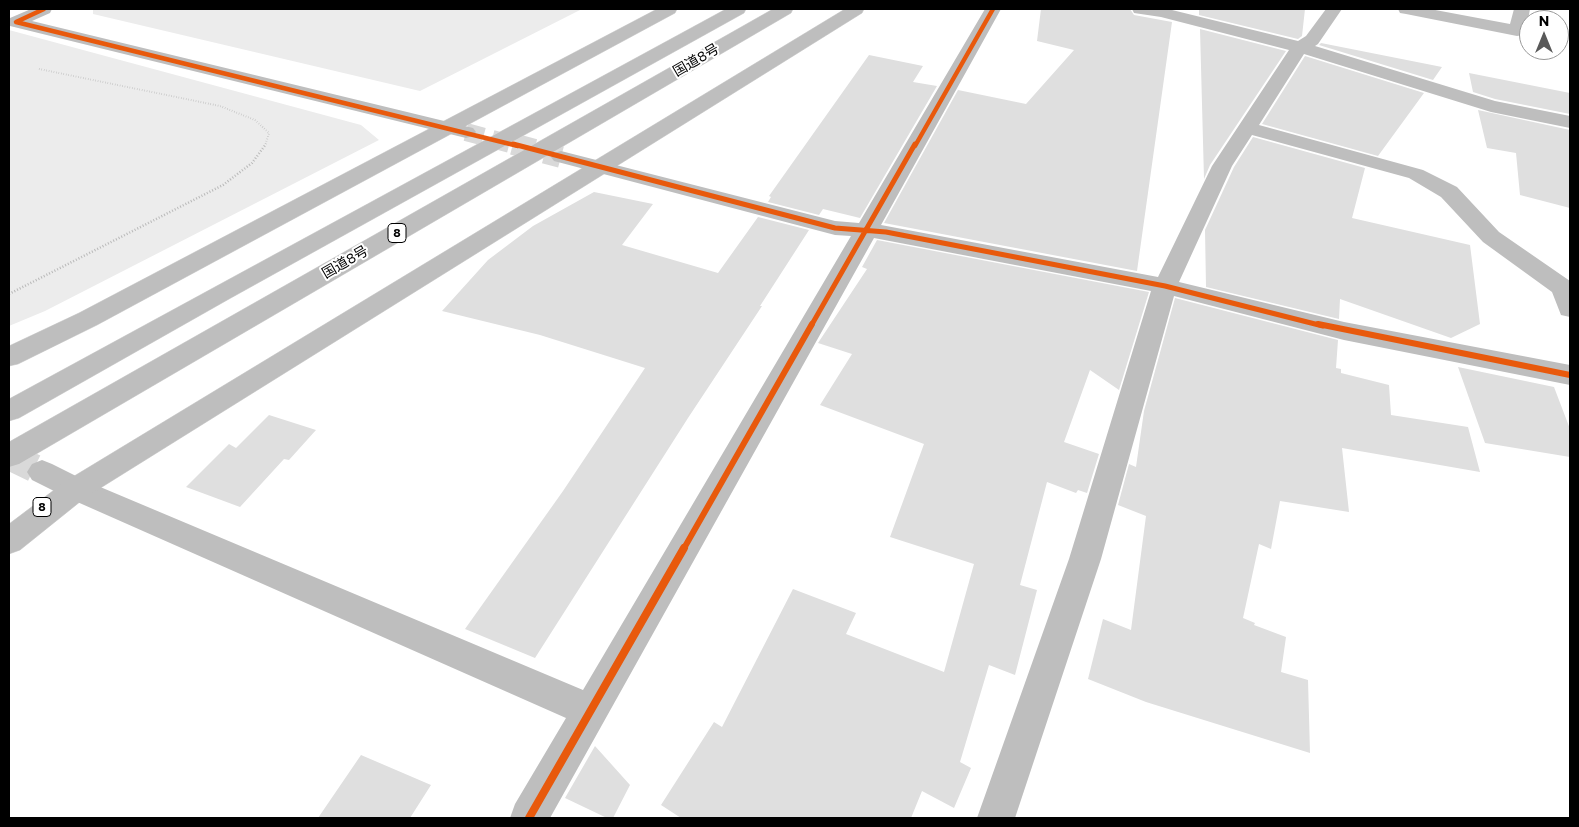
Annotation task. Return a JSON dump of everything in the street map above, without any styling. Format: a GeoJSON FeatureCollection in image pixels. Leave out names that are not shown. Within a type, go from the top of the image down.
{"type":"FeatureCollection","features":[{"type":"Feature","properties":{"kind":"main road"},"geometry":{"type":"LineString","coordinates":[[44,9],[16,22],[466,132]]}},
{"type":"Feature","properties":{"kind":"main road"},"geometry":{"type":"LineString","coordinates":[[9,357],[88,319],[669,9]]}},
{"type":"Feature","properties":{"kind":"main road","name":"国道8号"},"geometry":{"type":"LineString","coordinates":[[9,411],[738,9]]}},
{"type":"Feature","properties":{"kind":"main road","name":"国道8号"},"geometry":{"type":"LineString","coordinates":[[9,456],[785,9]]}},
{"type":"Feature","properties":{"kind":"main road"},"geometry":{"type":"LineString","coordinates":[[9,541],[76,489],[856,9]]}},
{"type":"Feature","properties":{"kind":"main road"},"geometry":{"type":"LineString","coordinates":[[1140,9],[1161,12],[1300,47],[1492,106],[1570,122]]}},
{"type":"Feature","properties":{"kind":"main road"},"geometry":{"type":"LineString","coordinates":[[996,818],[1085,558],[1165,286],[1222,166],[1300,47],[1312,40],[1334,9]]}},
{"type":"Feature","properties":{"kind":"main road"},"geometry":{"type":"LineString","coordinates":[[1406,9],[1517,31],[1522,9]]}},
{"type":"Feature","properties":{"kind":"main road"},"geometry":{"type":"LineString","coordinates":[[529,818],[866,230],[987,10]]}},
{"type":"Feature","properties":{"kind":"main road"},"geometry":{"type":"LineString","coordinates":[[1248,128],[1416,174],[1449,192],[1491,237],[1563,288],[1570,309]]}},
{"type":"Feature","properties":{"kind":"main road"},"geometry":{"type":"LineString","coordinates":[[561,157],[835,228],[886,232],[1165,286],[1344,331],[1570,375]]}},
{"type":"Feature","properties":{"kind":"main road"},"geometry":{"type":"LineString","coordinates":[[42,472],[76,489],[592,710]]}},
{"type":"Feature","properties":{"kind":"main road","name":"8"},"geometry":{"type":"LineString","coordinates":[[9,526],[76,489]]}},
{"type":"Feature","properties":{"kind":"path"},"geometry":{"type":"LineString","coordinates":[[9,294],[223,185],[265,147],[269,133],[255,120],[220,106],[39,69]]}},
{"type":"Feature","properties":{"kind":"shaded area"},"geometry":{"type":"Polygon","coordinates":[[[93,9],[582,9],[420,91],[93,14],[93,9]]]}},
{"type":"Feature","properties":{"kind":"shaded area"},"geometry":{"type":"Polygon","coordinates":[[[9,30],[361,125],[379,140],[45,311],[9,326],[9,30]]]}},
{"type":"Feature","properties":{"kind":"building"},"geometry":{"type":"Polygon","coordinates":[[[1041,9],[1130,9],[1134,15],[1172,22],[1137,271],[884,223],[958,90],[1026,104],[1074,50],[1037,41],[1041,9]]]}},
{"type":"Feature","properties":{"kind":"building"},"geometry":{"type":"Polygon","coordinates":[[[1199,9],[1305,9],[1302,36],[1298,39],[1199,15],[1199,9]]]}},
{"type":"Feature","properties":{"kind":"building"},"geometry":{"type":"Polygon","coordinates":[[[1200,29],[1286,51],[1210,165],[1204,179],[1200,29]]]}},
{"type":"Feature","properties":{"kind":"building"},"geometry":{"type":"Polygon","coordinates":[[[1321,43],[1442,67],[1433,80],[1319,45],[1321,43]]]}},
{"type":"Feature","properties":{"kind":"building"},"geometry":{"type":"Polygon","coordinates":[[[869,55],[923,66],[913,82],[937,86],[860,218],[823,209],[819,215],[768,202],[771,197],[769,196],[869,55]]]}},
{"type":"Feature","properties":{"kind":"building"},"geometry":{"type":"Polygon","coordinates":[[[1305,56],[1424,93],[1378,156],[1262,124],[1305,56]]]}},
{"type":"Feature","properties":{"kind":"building"},"geometry":{"type":"Polygon","coordinates":[[[1469,73],[1570,93],[1570,114],[1495,99],[1473,92],[1469,73]]]}},
{"type":"Feature","properties":{"kind":"building"},"geometry":{"type":"Polygon","coordinates":[[[1478,110],[1570,130],[1570,208],[1520,195],[1516,153],[1487,148],[1478,110]]]}},
{"type":"Feature","properties":{"kind":"building"},"geometry":{"type":"Polygon","coordinates":[[[1253,137],[1365,168],[1352,218],[1470,245],[1480,324],[1451,338],[1340,299],[1339,319],[1206,287],[1205,230],[1234,167],[1253,137]]]}},
{"type":"Feature","properties":{"kind":"building"},"geometry":{"type":"Polygon","coordinates":[[[594,192],[653,204],[622,245],[718,273],[758,217],[809,230],[535,658],[465,629],[563,491],[645,368],[540,335],[442,311],[488,260],[533,226],[594,192]]]}},
{"type":"Feature","properties":{"kind":"building"},"geometry":{"type":"Polygon","coordinates":[[[877,240],[1149,292],[1119,390],[1090,370],[1064,442],[1099,454],[1087,493],[1078,490],[1076,493],[1047,482],[1020,585],[1037,590],[1015,675],[989,665],[960,762],[971,768],[954,808],[922,791],[911,818],[681,818],[661,805],[714,722],[722,727],[793,589],[856,613],[846,634],[944,672],[974,564],[890,537],[924,444],[820,405],[852,354],[818,343],[867,269],[862,267],[877,240]]]}},
{"type":"Feature","properties":{"kind":"building"},"geometry":{"type":"Polygon","coordinates":[[[1175,298],[1338,340],[1336,368],[1341,369],[1341,373],[1389,385],[1391,415],[1468,427],[1480,472],[1342,448],[1349,512],[1280,501],[1271,549],[1259,544],[1243,618],[1255,623],[1254,625],[1286,637],[1281,672],[1308,680],[1310,753],[1146,702],[1088,679],[1103,619],[1131,630],[1146,516],[1118,505],[1129,464],[1136,467],[1144,411],[1175,298]]]}},
{"type":"Feature","properties":{"kind":"building"},"geometry":{"type":"Polygon","coordinates":[[[1458,367],[1554,387],[1570,429],[1570,457],[1485,443],[1458,367]]]}},
{"type":"Feature","properties":{"kind":"building"},"geometry":{"type":"Polygon","coordinates":[[[269,415],[316,430],[289,460],[284,459],[240,507],[186,487],[229,444],[236,448],[269,415]]]}},
{"type":"Feature","properties":{"kind":"building"},"geometry":{"type":"Polygon","coordinates":[[[595,746],[630,785],[613,818],[607,818],[565,798],[595,746]]]}},
{"type":"Feature","properties":{"kind":"building"},"geometry":{"type":"Polygon","coordinates":[[[361,755],[431,785],[410,818],[318,818],[361,755]]]}},
{"type":"Feature","properties":{"kind":"tunnel"},"geometry":{"type":"LineString","coordinates":[[466,132],[518,146]]}},
{"type":"Feature","properties":{"kind":"tunnel"},"geometry":{"type":"LineString","coordinates":[[513,144],[561,157]]}},
{"type":"Feature","properties":{"kind":"tunnel"},"geometry":{"type":"LineString","coordinates":[[9,456],[42,472]]}},
{"type":"Feature","properties":{"kind":"cycle path"},"geometry":{"type":"LineString","coordinates":[[44,9],[16,22],[466,132],[835,228],[886,232],[1165,286],[1344,331],[1570,375]]}},
{"type":"Feature","properties":{"kind":"cycle path"},"geometry":{"type":"LineString","coordinates":[[529,818],[993,9]]}}]}
